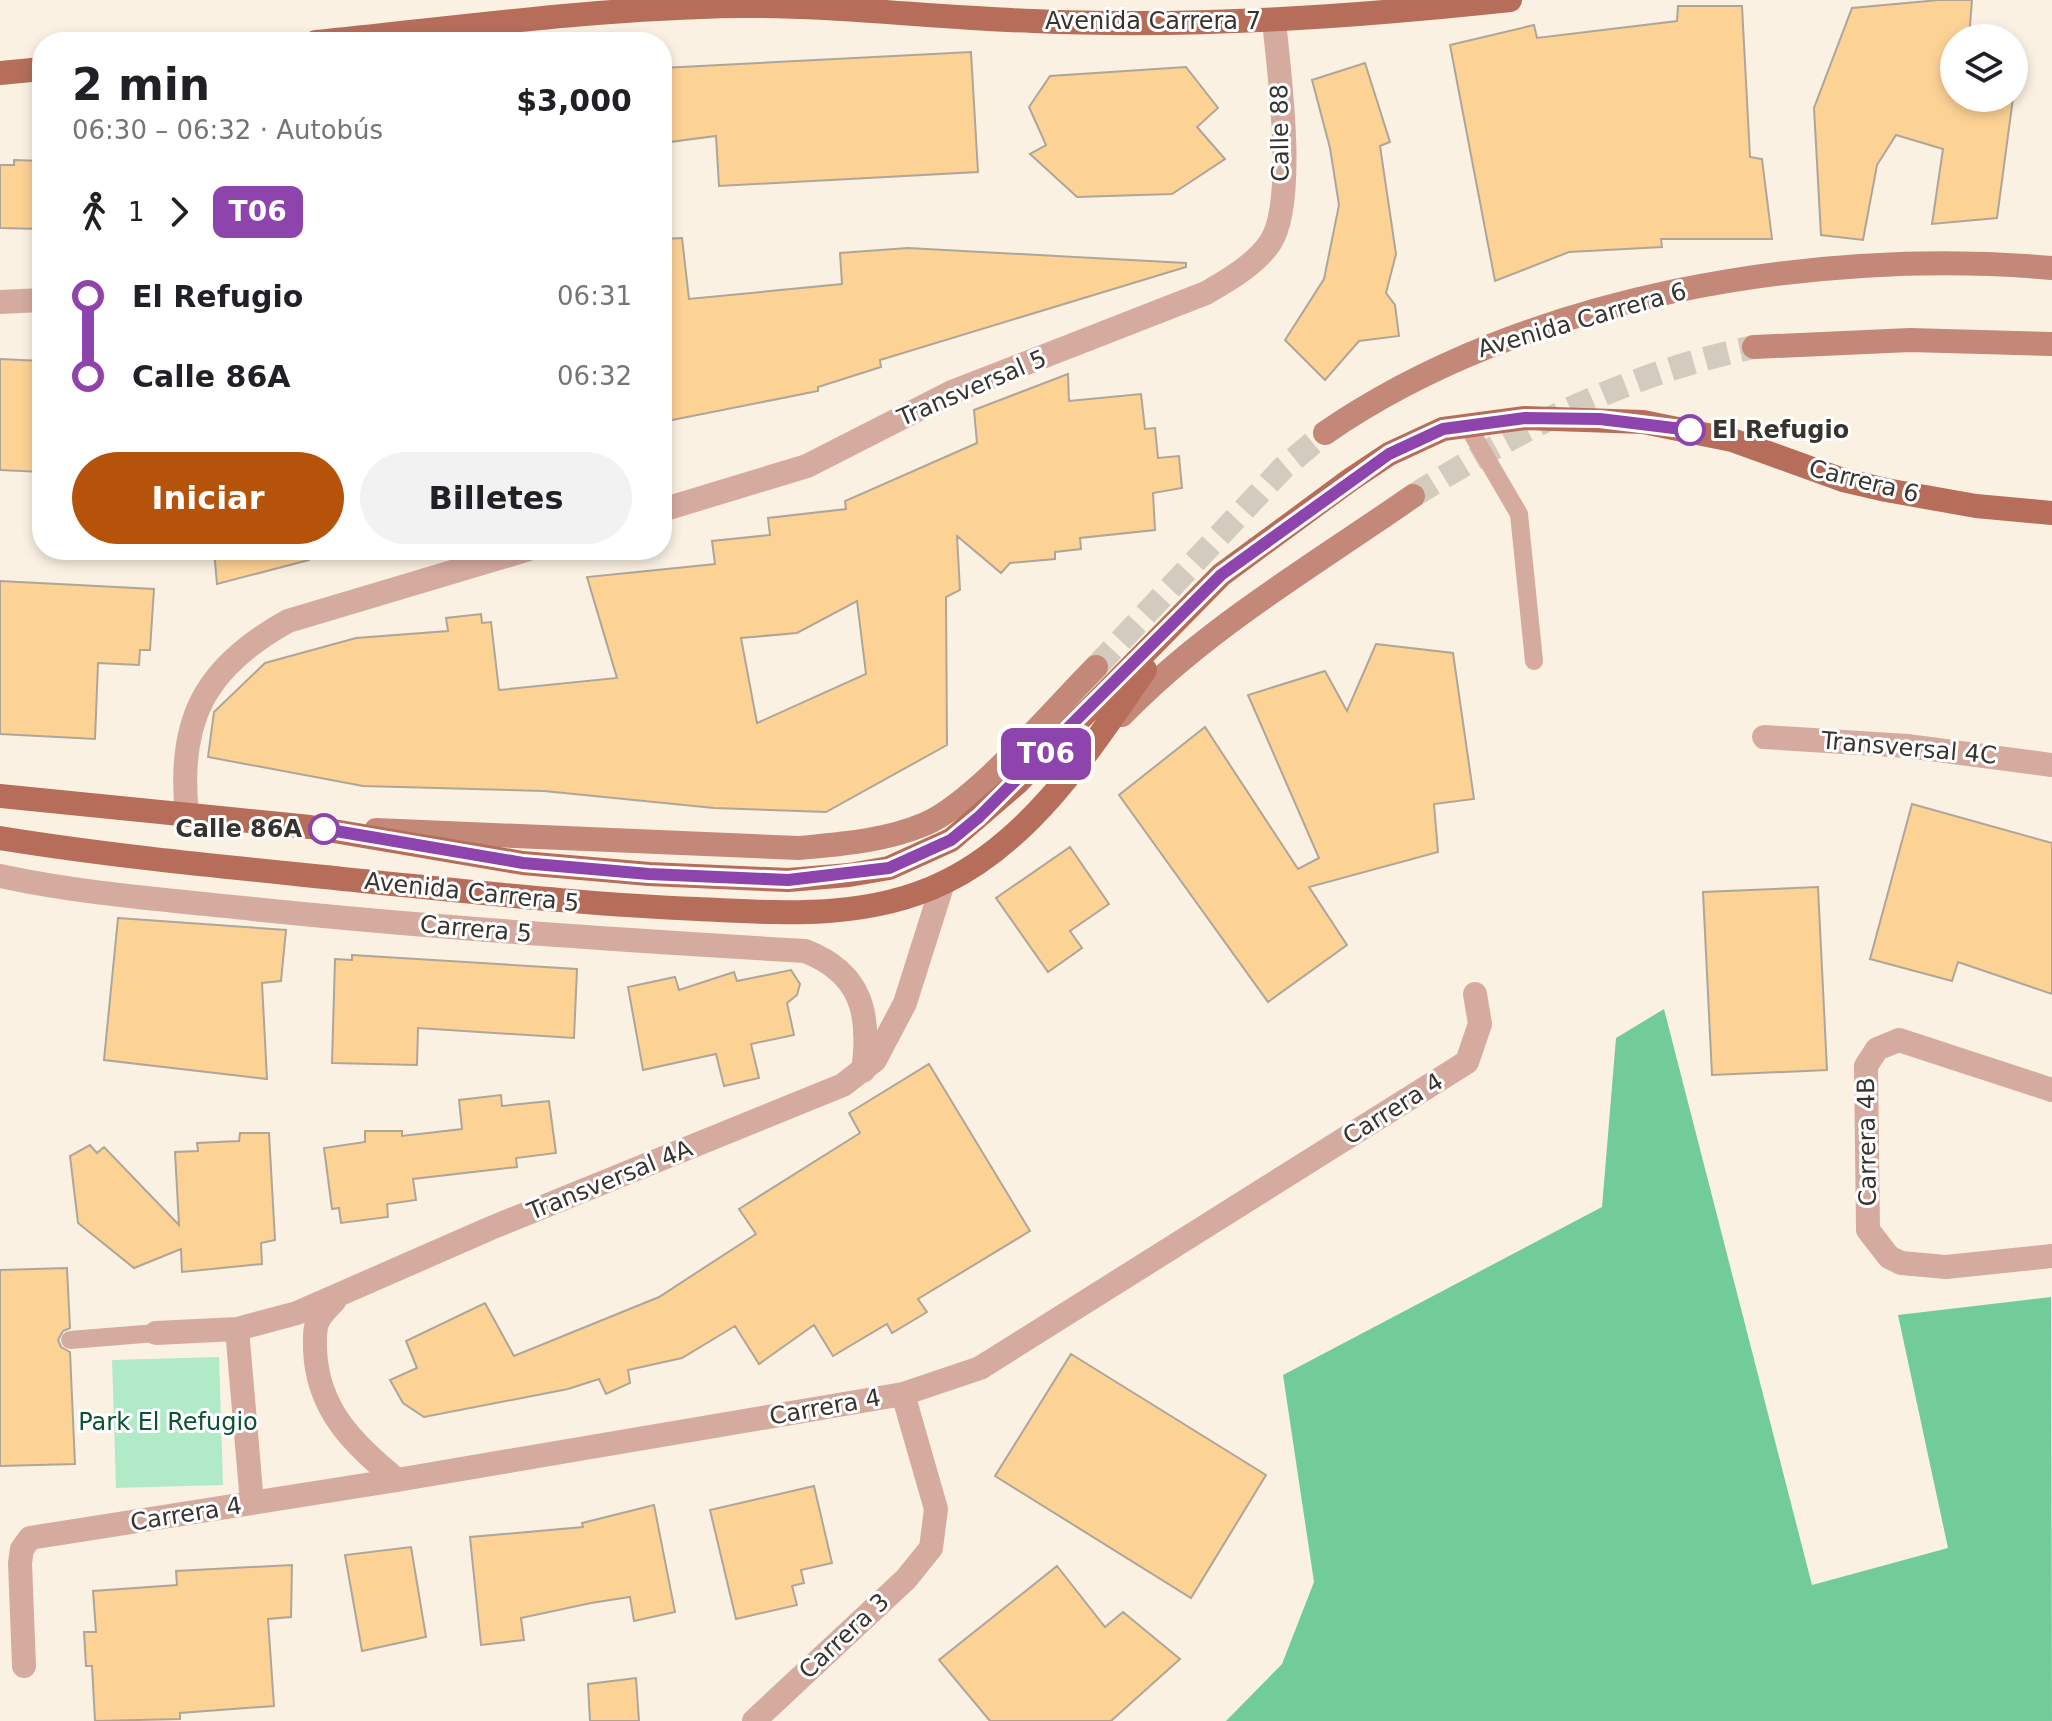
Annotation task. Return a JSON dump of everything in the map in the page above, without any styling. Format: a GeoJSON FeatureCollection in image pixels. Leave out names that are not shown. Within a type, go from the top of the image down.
{"type":"FeatureCollection","features":[{"type":"Feature","properties":{"kind":"main road","name":"Avenida Carrera 7"},"geometry":{"type":"LineString","coordinates":[[418,32],[652,9],[739,6],[829,7],[1034,22],[1274,21],[1510,0]]}},
{"type":"Feature","properties":{"kind":"main road"},"geometry":{"type":"LineString","coordinates":[[0,73],[32,70]]}},
{"type":"Feature","properties":{"kind":"main road","name":"Avenida Carrera 6"},"geometry":{"type":"LineString","coordinates":[[1325,433],[1377,397],[1482,347],[1635,300],[1712,284],[1878,266],[2052,268]]}},
{"type":"Feature","properties":{"kind":"main road"},"geometry":{"type":"LineString","coordinates":[[1754,347],[1910,340],[2052,344]]}},
{"type":"Feature","properties":{"kind":"main road","name":"Carrera 6"},"geometry":{"type":"LineString","coordinates":[[310,827],[523,863],[649,874],[788,880],[889,868],[951,840],[979,817],[1181,619],[1221,575],[1350,480],[1416,440],[1467,425],[1567,417],[1643,422],[1732,440],[1843,480],[1886,490],[1976,506],[2052,513]]}},
{"type":"Feature","properties":{"kind":"main road"},"geometry":{"type":"LineString","coordinates":[[943,883],[968,870],[1021,825],[1093,746],[1177,664],[1413,496]]}},
{"type":"Feature","properties":{"kind":"main road"},"geometry":{"type":"LineString","coordinates":[[1093,746],[1181,619]]}},
{"type":"Feature","properties":{"kind":"main road"},"geometry":{"type":"LineString","coordinates":[[0,796],[310,827],[799,848],[852,843],[928,823],[969,793],[1096,667]]}},
{"type":"Feature","properties":{"kind":"main road","name":"Avenida Carrera 5"},"geometry":{"type":"LineString","coordinates":[[0,838],[225,867],[589,904],[832,913],[878,905],[943,883]]}},
{"type":"Feature","properties":{"kind":"street","name":"Calle 88"},"geometry":{"type":"LineString","coordinates":[[1270,243],[1286,167],[1274,21]]}},
{"type":"Feature","properties":{"kind":"street","name":"Transversal 5"},"geometry":{"type":"LineString","coordinates":[[672,507],[807,466],[952,392],[1206,293],[1239,272],[1270,243]]}},
{"type":"Feature","properties":{"kind":"street"},"geometry":{"type":"LineString","coordinates":[[0,302],[32,300]]}},
{"type":"Feature","properties":{"kind":"street"},"geometry":{"type":"LineString","coordinates":[[187,814],[183,774],[190,726],[208,691],[230,659],[257,638],[288,621],[492,560]]}},
{"type":"Feature","properties":{"kind":"street","name":"Transversal 4C"},"geometry":{"type":"LineString","coordinates":[[1764,737],[1907,746],[2052,765]]}},
{"type":"Feature","properties":{"kind":"street","name":"Carrera 5"},"geometry":{"type":"LineString","coordinates":[[0,876],[126,896],[313,915],[805,951],[831,961],[850,980],[861,1002],[866,1047],[863,1071]]}},
{"type":"Feature","properties":{"kind":"street","name":"Transversal 4A"},"geometry":{"type":"LineString","coordinates":[[156,1333],[237,1329],[337,1298],[491,1228],[819,1097],[863,1071],[875,1060],[905,1003],[943,883]]}},
{"type":"Feature","properties":{"kind":"street","name":"Carrera 4"},"geometry":{"type":"LineString","coordinates":[[24,1666],[20,1563],[22,1549],[30,1538],[397,1480],[903,1394],[980,1368],[1467,1062],[1480,1024],[1475,994]]}},
{"type":"Feature","properties":{"kind":"street","name":"Carrera 4B"},"geometry":{"type":"LineString","coordinates":[[2052,1090],[1899,1040],[1877,1049],[1866,1066],[1868,1230],[1877,1245],[1901,1263],[1922,1267],[2052,1256]]}},
{"type":"Feature","properties":{"kind":"street"},"geometry":{"type":"LineString","coordinates":[[337,1298],[317,1321],[316,1366],[324,1397],[338,1425],[359,1449],[397,1480]]}},
{"type":"Feature","properties":{"kind":"street"},"geometry":{"type":"LineString","coordinates":[[237,1329],[252,1503]]}},
{"type":"Feature","properties":{"kind":"street","name":"Carrera 3"},"geometry":{"type":"LineString","coordinates":[[754,1721],[906,1579],[931,1548],[936,1509],[903,1394]]}},
{"type":"Feature","properties":{"kind":"lane"},"geometry":{"type":"LineString","coordinates":[[1467,425],[1519,514],[1534,661]]}},
{"type":"Feature","properties":{"kind":"lane"},"geometry":{"type":"LineString","coordinates":[[70,1340],[156,1333]]}},
{"type":"Feature","properties":{"kind":"green space"},"geometry":{"type":"Polygon","coordinates":[[[1664,1009],[1812,1585],[1948,1548],[1898,1315],[2051,1297],[2052,1721],[1226,1721],[1282,1664],[1314,1582],[1283,1375],[1602,1207],[1616,1038],[1664,1009]]]}},
{"type":"Feature","properties":{"kind":"green space","name":"Park El Refugio"},"geometry":{"type":"Polygon","coordinates":[[[219,1357],[223,1485],[116,1488],[112,1360],[219,1357]]]}},
{"type":"Feature","properties":{"kind":"building"},"geometry":{"type":"Polygon","coordinates":[[[1972,0],[1970,24],[1940,24],[1940,112],[2011,112],[1997,218],[1932,224],[1943,149],[1896,135],[1877,165],[1863,240],[1821,235],[1814,108],[1852,8],[1972,0]]]}},
{"type":"Feature","properties":{"kind":"building"},"geometry":{"type":"Polygon","coordinates":[[[1678,6],[1742,6],[1750,157],[1762,159],[1772,239],[1661,239],[1662,247],[1569,252],[1495,281],[1450,45],[1534,25],[1537,38],[1677,21],[1678,6]]]}},
{"type":"Feature","properties":{"kind":"building"},"geometry":{"type":"Polygon","coordinates":[[[971,52],[978,172],[719,186],[716,136],[672,142],[672,67],[971,52]]]}},
{"type":"Feature","properties":{"kind":"building"},"geometry":{"type":"Polygon","coordinates":[[[1365,63],[1390,142],[1380,146],[1396,254],[1386,293],[1395,305],[1399,336],[1359,341],[1325,380],[1285,340],[1324,279],[1339,205],[1330,148],[1312,80],[1365,63]]]}},
{"type":"Feature","properties":{"kind":"building"},"geometry":{"type":"Polygon","coordinates":[[[1186,67],[1218,108],[1197,127],[1225,159],[1172,194],[1077,197],[1030,154],[1046,145],[1029,107],[1050,76],[1186,67]]]}},
{"type":"Feature","properties":{"kind":"building"},"geometry":{"type":"Polygon","coordinates":[[[14,160],[32,161],[32,229],[0,228],[0,165],[14,165],[14,160]]]}},
{"type":"Feature","properties":{"kind":"building"},"geometry":{"type":"Polygon","coordinates":[[[672,238],[682,238],[689,299],[842,284],[840,253],[908,248],[1186,263],[1186,267],[880,360],[881,367],[818,387],[818,391],[672,420],[672,238]]]}},
{"type":"Feature","properties":{"kind":"building"},"geometry":{"type":"Polygon","coordinates":[[[0,359],[32,361],[32,472],[0,470],[0,359]]]}},
{"type":"Feature","properties":{"kind":"building"},"geometry":{"type":"Polygon","coordinates":[[[1068,374],[1069,401],[1141,394],[1145,429],[1155,428],[1158,458],[1179,456],[1182,488],[1153,493],[1155,530],[1080,538],[1081,549],[1055,552],[1055,559],[1010,563],[1001,573],[957,536],[960,590],[946,597],[947,745],[826,812],[714,808],[544,791],[363,786],[208,757],[214,712],[265,663],[356,638],[448,631],[446,618],[481,614],[482,623],[491,622],[499,690],[617,678],[587,577],[715,564],[712,541],[770,535],[768,518],[846,509],[845,501],[977,443],[974,410],[1068,374]],[[857,601],[797,633],[741,638],[757,723],[866,674],[857,601]]]}},
{"type":"Feature","properties":{"kind":"building"},"geometry":{"type":"Polygon","coordinates":[[[215,560],[309,560],[217,584],[215,560]]]}},
{"type":"Feature","properties":{"kind":"building"},"geometry":{"type":"Polygon","coordinates":[[[0,581],[154,589],[150,650],[140,650],[139,665],[98,663],[95,739],[0,734],[0,581]]]}},
{"type":"Feature","properties":{"kind":"building"},"geometry":{"type":"Polygon","coordinates":[[[1376,644],[1453,653],[1474,799],[1434,804],[1438,852],[1309,887],[1347,945],[1268,1002],[1119,795],[1205,727],[1298,869],[1319,858],[1248,695],[1325,671],[1347,711],[1376,644]]]}},
{"type":"Feature","properties":{"kind":"building"},"geometry":{"type":"Polygon","coordinates":[[[1912,804],[2052,843],[2052,994],[1958,962],[1952,981],[1870,959],[1912,804]]]}},
{"type":"Feature","properties":{"kind":"building"},"geometry":{"type":"Polygon","coordinates":[[[1070,847],[1109,904],[1070,931],[1082,948],[1048,972],[996,898],[1070,847]]]}},
{"type":"Feature","properties":{"kind":"building"},"geometry":{"type":"Polygon","coordinates":[[[1818,887],[1827,1070],[1712,1075],[1703,892],[1818,887]]]}},
{"type":"Feature","properties":{"kind":"building"},"geometry":{"type":"Polygon","coordinates":[[[118,918],[286,930],[281,981],[262,983],[267,1079],[104,1060],[118,918]]]}},
{"type":"Feature","properties":{"kind":"building"},"geometry":{"type":"Polygon","coordinates":[[[352,955],[577,969],[574,1038],[418,1028],[417,1065],[332,1063],[335,959],[352,960],[352,955]]]}},
{"type":"Feature","properties":{"kind":"building"},"geometry":{"type":"Polygon","coordinates":[[[791,970],[800,984],[797,995],[787,1003],[794,1035],[751,1044],[759,1078],[724,1086],[716,1054],[643,1070],[628,987],[675,977],[679,990],[734,972],[737,981],[791,970]]]}},
{"type":"Feature","properties":{"kind":"building"},"geometry":{"type":"Polygon","coordinates":[[[929,1064],[1030,1231],[918,1299],[927,1312],[892,1333],[887,1324],[833,1356],[814,1325],[759,1364],[735,1326],[682,1358],[628,1370],[630,1383],[606,1394],[599,1379],[568,1389],[424,1417],[403,1403],[390,1380],[417,1368],[406,1341],[485,1303],[514,1356],[659,1297],[756,1234],[739,1209],[860,1133],[849,1113],[929,1064]]]}},
{"type":"Feature","properties":{"kind":"building"},"geometry":{"type":"Polygon","coordinates":[[[501,1095],[502,1106],[549,1101],[556,1153],[516,1158],[517,1167],[413,1179],[416,1200],[387,1204],[388,1217],[341,1223],[339,1208],[332,1209],[324,1148],[365,1142],[365,1131],[402,1131],[402,1136],[462,1129],[459,1100],[501,1095]]]}},
{"type":"Feature","properties":{"kind":"building"},"geometry":{"type":"Polygon","coordinates":[[[240,1133],[269,1133],[275,1240],[261,1243],[262,1264],[182,1272],[181,1249],[134,1268],[78,1223],[70,1156],[90,1145],[97,1153],[104,1147],[179,1225],[175,1152],[198,1151],[197,1143],[239,1141],[240,1133]]]}},
{"type":"Feature","properties":{"kind":"building"},"geometry":{"type":"Polygon","coordinates":[[[67,1268],[70,1328],[63,1331],[58,1340],[61,1347],[70,1352],[75,1464],[0,1466],[0,1270],[67,1268]]]}},
{"type":"Feature","properties":{"kind":"building"},"geometry":{"type":"Polygon","coordinates":[[[1071,1354],[1266,1475],[1191,1598],[995,1476],[1071,1354]]]}},
{"type":"Feature","properties":{"kind":"building"},"geometry":{"type":"Polygon","coordinates":[[[814,1486],[832,1563],[801,1570],[804,1583],[792,1586],[797,1605],[736,1619],[710,1510],[814,1486]]]}},
{"type":"Feature","properties":{"kind":"building"},"geometry":{"type":"Polygon","coordinates":[[[654,1505],[675,1612],[634,1621],[630,1597],[591,1603],[521,1618],[524,1640],[481,1645],[470,1537],[583,1527],[582,1523],[654,1505]]]}},
{"type":"Feature","properties":{"kind":"building"},"geometry":{"type":"Polygon","coordinates":[[[411,1547],[426,1637],[362,1651],[345,1555],[411,1547]]]}},
{"type":"Feature","properties":{"kind":"building"},"geometry":{"type":"Polygon","coordinates":[[[292,1565],[291,1617],[268,1619],[274,1706],[180,1713],[180,1719],[95,1721],[92,1666],[86,1666],[84,1632],[96,1632],[93,1591],[177,1585],[176,1571],[292,1565]]]}},
{"type":"Feature","properties":{"kind":"building"},"geometry":{"type":"Polygon","coordinates":[[[1057,1566],[1105,1627],[1123,1612],[1180,1659],[1111,1721],[990,1721],[939,1660],[1057,1566]]]}},
{"type":"Feature","properties":{"kind":"building"},"geometry":{"type":"Polygon","coordinates":[[[636,1678],[639,1721],[590,1721],[588,1684],[636,1678]]]}},
{"type":"Feature","properties":{"kind":"tunnel"},"geometry":{"type":"LineString","coordinates":[[1413,496],[1495,447],[1577,406],[1662,372],[1754,347]]}},
{"type":"Feature","properties":{"kind":"tunnel"},"geometry":{"type":"LineString","coordinates":[[1096,667],[1283,468],[1325,433]]}},
{"type":"Feature","properties":{"kind":"bus line","name":"T06"},"geometry":{"type":"LineString","coordinates":[[324,829],[523,863],[649,874],[788,880],[889,868],[951,840],[979,817],[1181,619],[1221,575],[1389,454],[1443,429],[1525,418],[1567,417],[1643,422],[1690,430]]}},
{"type":"Feature","properties":{"kind":"place","name":"El Refugio"},"geometry":{"type":"Point","coordinates":[1690,430]}},
{"type":"Feature","properties":{"kind":"place","name":"Calle 86A"},"geometry":{"type":"Point","coordinates":[324,829]}}]}
